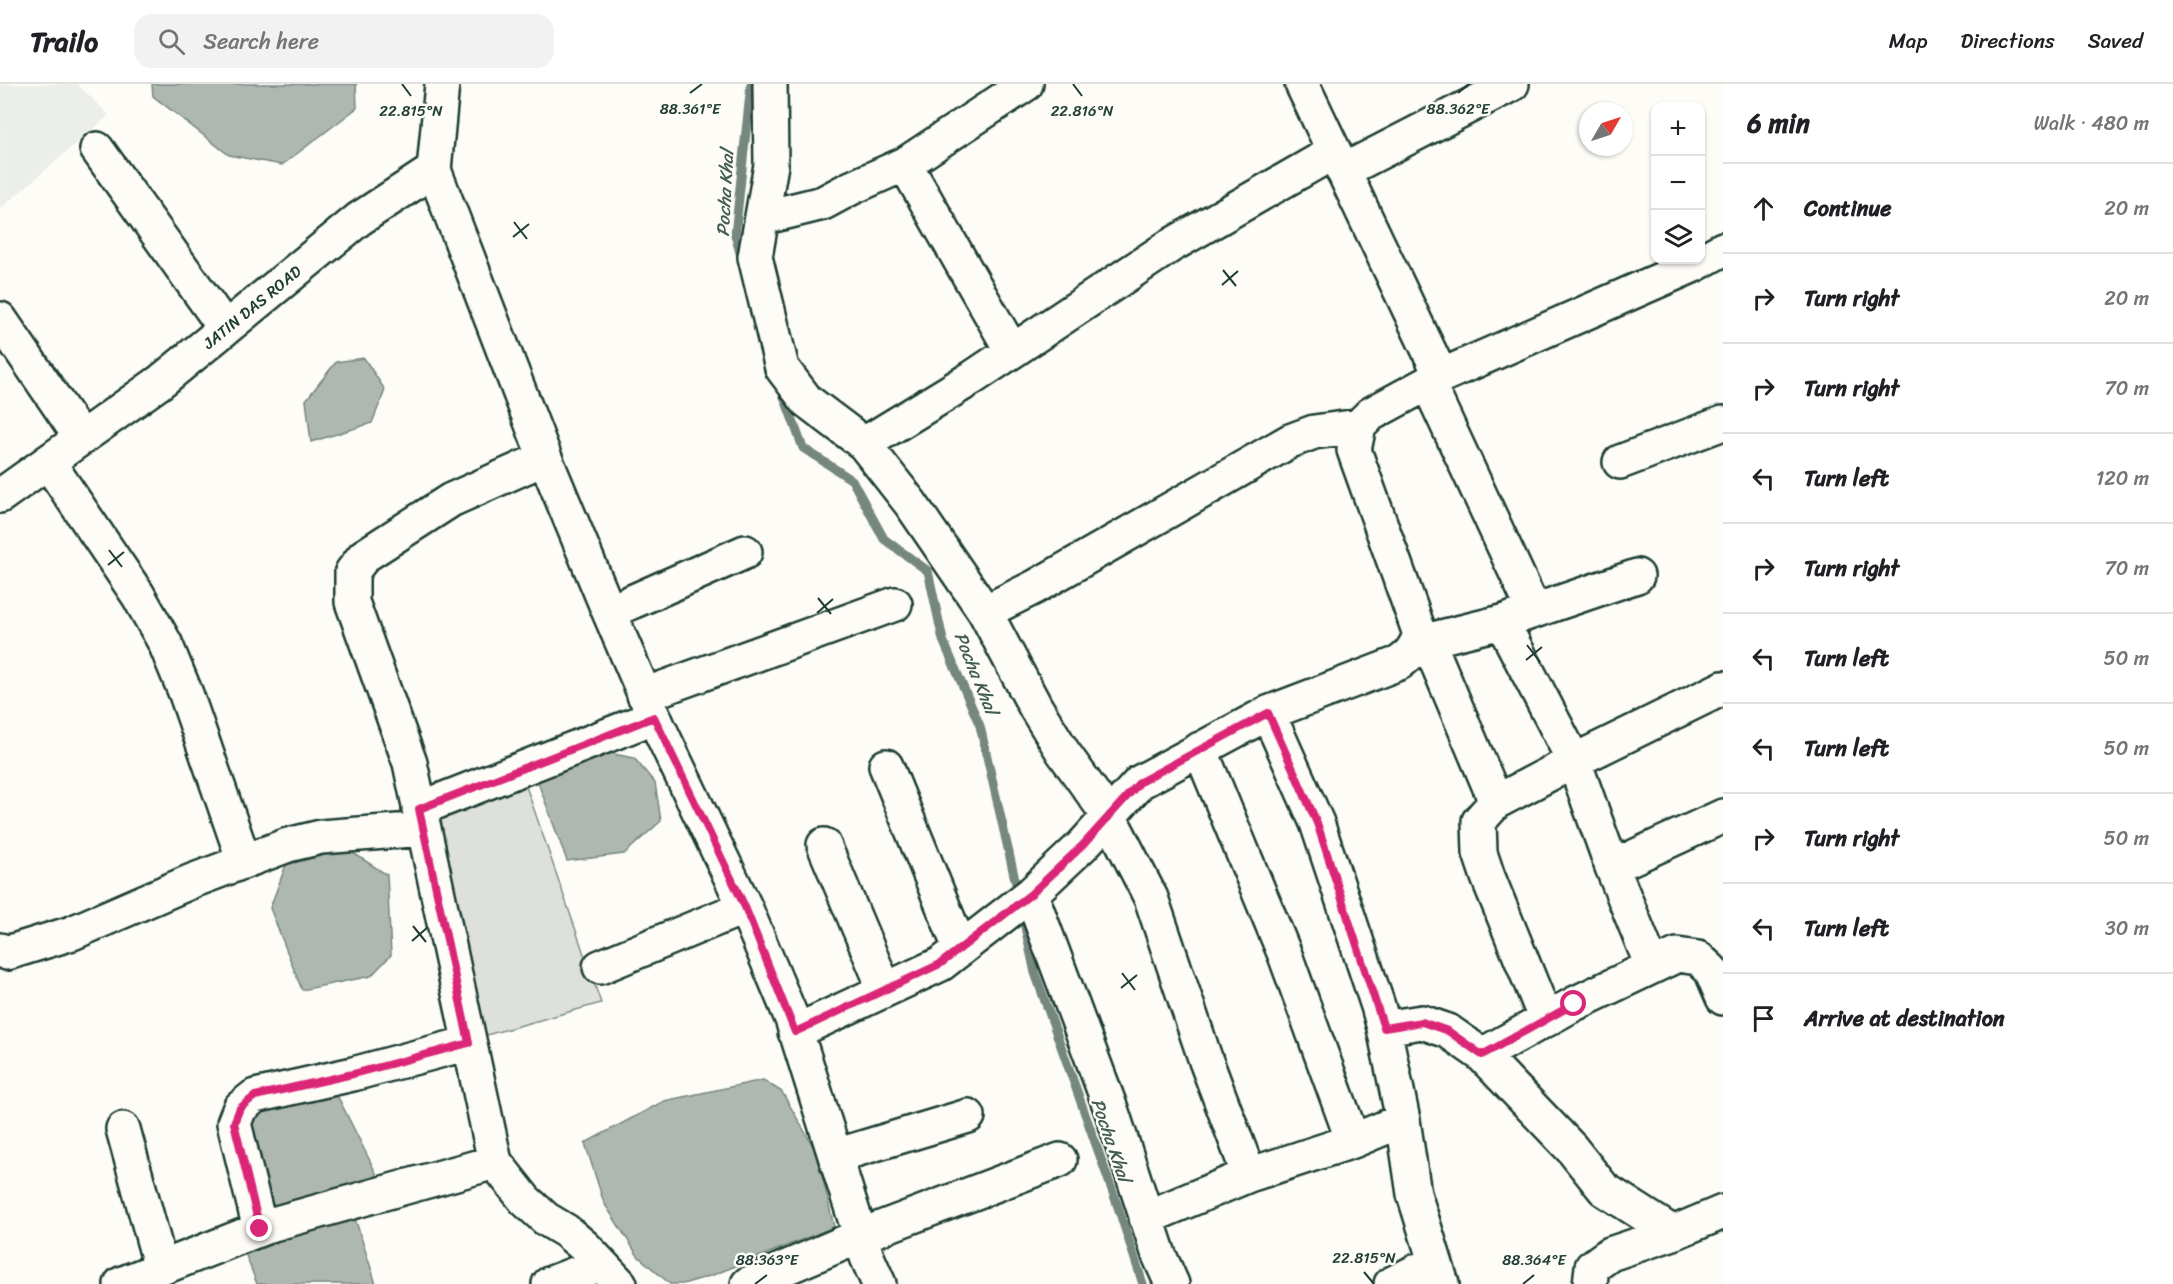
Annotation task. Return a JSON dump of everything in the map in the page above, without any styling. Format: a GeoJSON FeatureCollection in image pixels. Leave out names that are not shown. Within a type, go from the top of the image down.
{"type":"FeatureCollection","features":[{"type":"Feature","properties":{"kind":"street"},"geometry":{"type":"LineString","coordinates":[[442,84],[434,170],[545,458],[609,612],[649,706],[745,907],[795,1032],[860,1236],[879,1284]]}},
{"type":"Feature","properties":{"kind":"street"},"geometry":{"type":"LineString","coordinates":[[770,84],[771,165],[755,257],[782,368],[807,401],[864,444],[911,504],[985,612],[1036,708],[1063,752],[1109,816],[1151,898],[1206,1060],[1250,1175]]}},
{"type":"Feature","properties":{"kind":"street"},"geometry":{"type":"LineString","coordinates":[[762,218],[823,203],[905,164],[1026,84]]}},
{"type":"Feature","properties":{"kind":"street"},"geometry":{"type":"LineString","coordinates":[[1302,84],[1339,161],[1534,611]]}},
{"type":"Feature","properties":{"kind":"street"},"geometry":{"type":"LineString","coordinates":[[864,444],[972,378],[1170,246],[1339,161],[1512,84]]}},
{"type":"Feature","properties":{"kind":"street"},"geometry":{"type":"LineString","coordinates":[[97,149],[225,328]]}},
{"type":"Feature","properties":{"kind":"street"},"geometry":{"type":"LineString","coordinates":[[905,164],[1012,351]]}},
{"type":"Feature","properties":{"kind":"street","name":"JATIN DAS ROAD"},"geometry":{"type":"LineString","coordinates":[[0,496],[160,382],[359,219],[434,170]]}},
{"type":"Feature","properties":{"kind":"street"},"geometry":{"type":"LineString","coordinates":[[1496,802],[1420,634],[1354,450],[1359,426],[1371,414],[1435,380],[1694,265],[1723,249]]}},
{"type":"Feature","properties":{"kind":"street"},"geometry":{"type":"LineString","coordinates":[[0,319],[81,438]]}},
{"type":"Feature","properties":{"kind":"street"},"geometry":{"type":"LineString","coordinates":[[1620,462],[1723,423]]}},
{"type":"Feature","properties":{"kind":"street"},"geometry":{"type":"LineString","coordinates":[[985,612],[1035,587],[1290,441],[1314,432],[1359,426]]}},
{"type":"Feature","properties":{"kind":"street"},"geometry":{"type":"LineString","coordinates":[[545,458],[451,500],[364,556],[352,572],[352,602],[410,762],[495,1162],[525,1200],[546,1219],[566,1231],[585,1247],[611,1274]]}},
{"type":"Feature","properties":{"kind":"street"},"geometry":{"type":"LineString","coordinates":[[48,462],[138,595],[165,643],[186,694],[244,861]]}},
{"type":"Feature","properties":{"kind":"street"},"geometry":{"type":"LineString","coordinates":[[609,612],[745,552]]}},
{"type":"Feature","properties":{"kind":"street"},"geometry":{"type":"LineString","coordinates":[[795,1032],[940,964],[1024,899],[1083,845],[1140,782],[1200,749],[1268,713],[1399,663],[1409,657],[1423,642],[1502,622],[1637,576]]}},
{"type":"Feature","properties":{"kind":"street"},"geometry":{"type":"LineString","coordinates":[[0,950],[6,953],[72,933],[192,881],[288,845],[422,819],[649,706],[895,604]]}},
{"type":"Feature","properties":{"kind":"street"},"geometry":{"type":"LineString","coordinates":[[1502,622],[1575,761],[1612,867],[1652,966]]}},
{"type":"Feature","properties":{"kind":"street"},"geometry":{"type":"LineString","coordinates":[[1546,1020],[1480,853],[1479,821],[1496,802],[1723,688]]}},
{"type":"Feature","properties":{"kind":"street"},"geometry":{"type":"LineString","coordinates":[[1268,713],[1317,823],[1384,1028],[1403,1120],[1414,1194],[1438,1273],[1391,1284]]}},
{"type":"Feature","properties":{"kind":"street"},"geometry":{"type":"LineString","coordinates":[[1200,749],[1285,955],[1353,1141]]}},
{"type":"Feature","properties":{"kind":"street"},"geometry":{"type":"LineString","coordinates":[[886,766],[960,948]]}},
{"type":"Feature","properties":{"kind":"street"},"geometry":{"type":"LineString","coordinates":[[1612,867],[1723,816]]}},
{"type":"Feature","properties":{"kind":"street"},"geometry":{"type":"LineString","coordinates":[[824,845],[885,990]]}},
{"type":"Feature","properties":{"kind":"street"},"geometry":{"type":"LineString","coordinates":[[1024,899],[1111,1109],[1159,1256],[1172,1284]]}},
{"type":"Feature","properties":{"kind":"street"},"geometry":{"type":"LineString","coordinates":[[600,967],[745,907]]}},
{"type":"Feature","properties":{"kind":"street"},"geometry":{"type":"LineString","coordinates":[[1482,1055],[1574,1004],[1677,955],[1698,958],[1711,970],[1723,999]]}},
{"type":"Feature","properties":{"kind":"street"},"geometry":{"type":"LineString","coordinates":[[1384,1028],[1422,1022],[1448,1031],[1482,1055],[1572,1149],[1604,1189],[1673,1233]]}},
{"type":"Feature","properties":{"kind":"street"},"geometry":{"type":"LineString","coordinates":[[260,1229],[234,1123],[240,1108],[255,1096],[353,1074],[469,1043]]}},
{"type":"Feature","properties":{"kind":"street"},"geometry":{"type":"LineString","coordinates":[[835,1156],[968,1116]]}},
{"type":"Feature","properties":{"kind":"street"},"geometry":{"type":"LineString","coordinates":[[1146,1218],[1250,1175],[1353,1141],[1403,1120]]}},
{"type":"Feature","properties":{"kind":"street"},"geometry":{"type":"LineString","coordinates":[[123,1129],[161,1268]]}},
{"type":"Feature","properties":{"kind":"street"},"geometry":{"type":"LineString","coordinates":[[748,1284],[860,1236],[1060,1160]]}},
{"type":"Feature","properties":{"kind":"street"},"geometry":{"type":"LineString","coordinates":[[128,1283],[260,1229],[495,1162]]}},
{"type":"Feature","properties":{"kind":"street"},"geometry":{"type":"LineString","coordinates":[[1590,1284],[1592,1268],[1610,1254],[1673,1233],[1723,1212]]}},
{"type":"Feature","properties":{"kind":"street"},"geometry":{"type":"LineString","coordinates":[[549,1284],[611,1274]]}},
{"type":"Feature","properties":{"kind":"shaded area"},"geometry":{"type":"Polygon","coordinates":[[[0,84],[77,84],[109,115],[0,209],[0,84]]]}},
{"type":"Feature","properties":{"kind":"shaded area"},"geometry":{"type":"Polygon","coordinates":[[[152,84],[356,84],[357,108],[282,165],[229,155],[153,96],[152,84]]]}},
{"type":"Feature","properties":{"kind":"shaded area"},"geometry":{"type":"Polygon","coordinates":[[[364,358],[385,390],[372,423],[311,442],[306,400],[336,362],[364,358]]]}},
{"type":"Feature","properties":{"kind":"shaded area"},"geometry":{"type":"Polygon","coordinates":[[[593,750],[634,758],[655,783],[661,821],[624,854],[567,861],[532,766],[593,750]]]}},
{"type":"Feature","properties":{"kind":"shaded area"},"geometry":{"type":"Polygon","coordinates":[[[520,769],[601,1003],[479,1037],[428,797],[520,769]]]}},
{"type":"Feature","properties":{"kind":"shaded area"},"geometry":{"type":"Polygon","coordinates":[[[347,849],[387,875],[391,955],[371,976],[302,990],[270,908],[286,865],[347,849]]]}},
{"type":"Feature","properties":{"kind":"shaded area"},"geometry":{"type":"Polygon","coordinates":[[[763,1080],[782,1092],[817,1153],[834,1227],[713,1275],[683,1284],[670,1284],[638,1256],[604,1203],[585,1143],[664,1101],[763,1080]]]}},
{"type":"Feature","properties":{"kind":"shaded area"},"geometry":{"type":"Polygon","coordinates":[[[333,1087],[380,1181],[290,1209],[269,1204],[246,1116],[333,1087]]]}},
{"type":"Feature","properties":{"kind":"shaded area"},"geometry":{"type":"Polygon","coordinates":[[[353,1212],[376,1284],[257,1284],[245,1253],[353,1212]]]}},
{"type":"Feature","properties":{"kind":"waterway","name":"Pocha Khal"},"geometry":{"type":"LineString","coordinates":[[742,260],[735,235],[751,84]]}},
{"type":"Feature","properties":{"kind":"waterway","name":"Pocha Khal"},"geometry":{"type":"LineString","coordinates":[[782,391],[803,448],[852,480],[884,539],[928,571],[943,640],[980,726],[1019,897]]}},
{"type":"Feature","properties":{"kind":"waterway","name":"Pocha Khal"},"geometry":{"type":"LineString","coordinates":[[1022,913],[1035,973],[1143,1284]]}},
{"type":"Feature","properties":{"kind":"route"},"geometry":{"type":"LineString","coordinates":[[260,1229],[234,1123],[240,1108],[255,1096],[353,1074],[469,1043],[419,809],[654,717],[745,907],[792,1019],[795,1032],[940,964],[1031,894],[1083,845],[1140,782],[1268,713],[1317,823],[1384,1028],[1422,1022],[1448,1031],[1482,1055],[1574,1004]]}}]}
